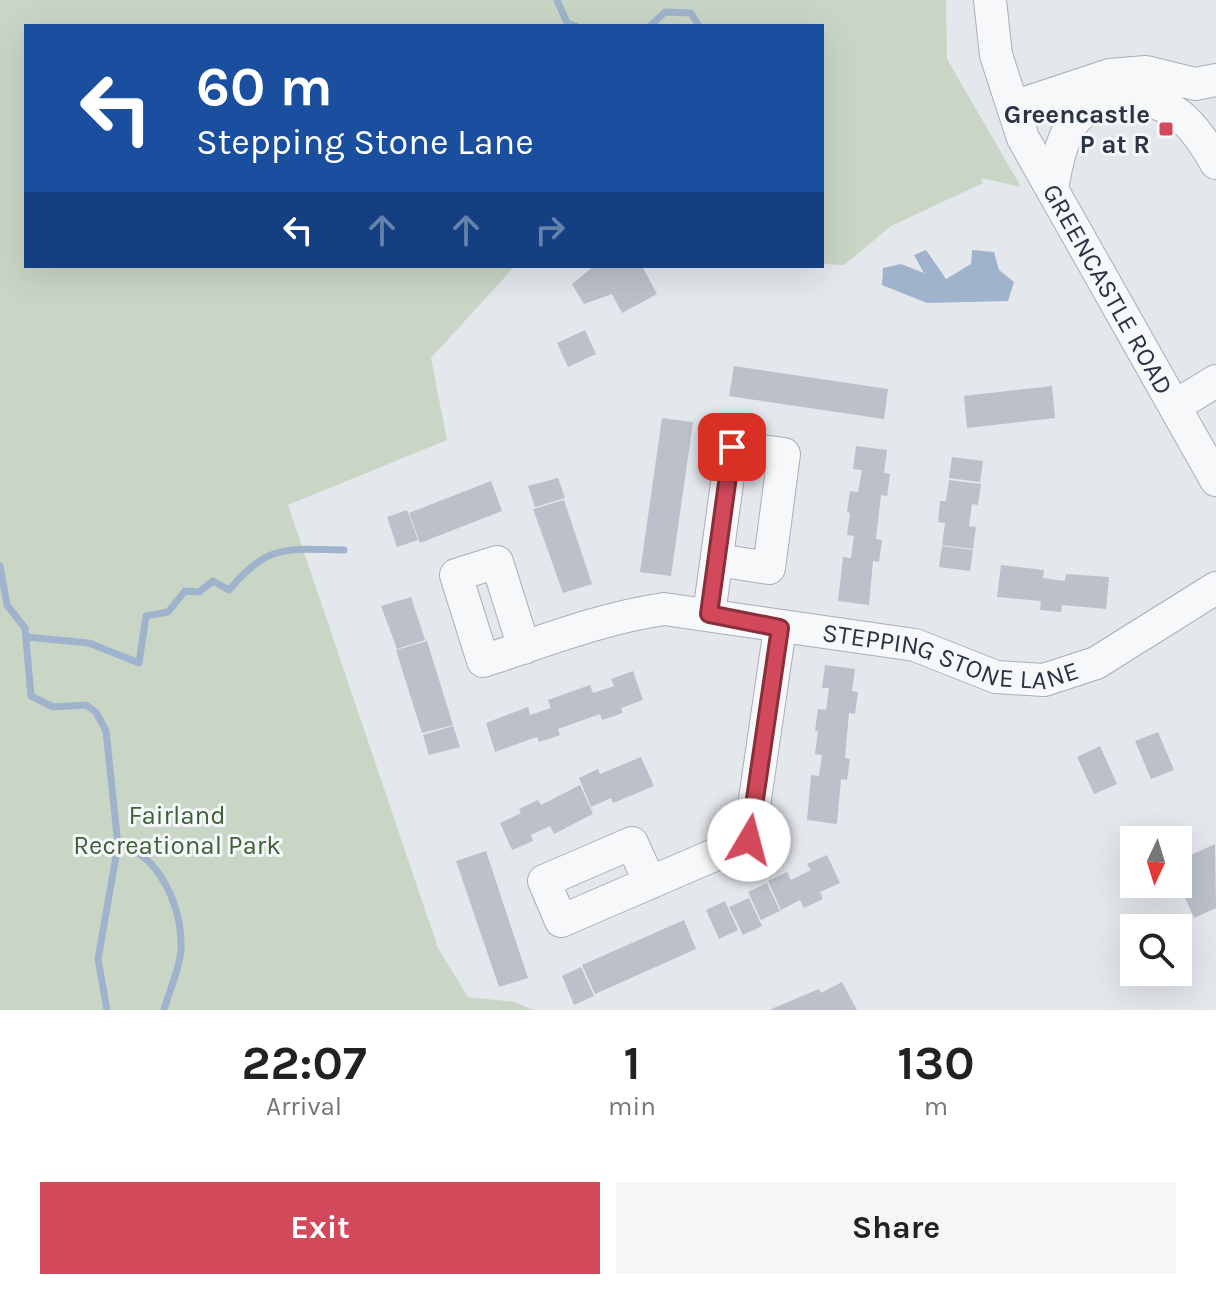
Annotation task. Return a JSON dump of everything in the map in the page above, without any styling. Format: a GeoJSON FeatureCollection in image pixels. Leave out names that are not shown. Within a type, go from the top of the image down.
{"type":"FeatureCollection","features":[{"type":"Feature","properties":{"kind":"street","name":"GREENCASTLE ROAD"},"geometry":{"type":"LineString","coordinates":[[990,0],[996,55],[1023,138],[1216,480]]}},
{"type":"Feature","properties":{"kind":"street"},"geometry":{"type":"LineString","coordinates":[[1013,107],[1110,75],[1146,72],[1195,84],[1216,80]]}},
{"type":"Feature","properties":{"kind":"street"},"geometry":{"type":"LineString","coordinates":[[1052,189],[1059,154],[1073,122],[1089,108],[1128,99],[1148,100],[1168,106],[1199,132],[1216,163]]}},
{"type":"Feature","properties":{"kind":"street"},"geometry":{"type":"LineString","coordinates":[[1175,406],[1216,381]]}},
{"type":"Feature","properties":{"kind":"street"},"geometry":{"type":"LineString","coordinates":[[709,614],[717,560]]}},
{"type":"Feature","properties":{"kind":"street","name":"STEPPING STONE LANE"},"geometry":{"type":"LineString","coordinates":[[524,648],[636,613],[664,609],[915,645],[996,677],[1044,680],[1096,663],[1216,588]]}},
{"type":"Feature","properties":{"kind":"street"},"geometry":{"type":"LineString","coordinates":[[650,883],[749,840],[780,628]]}},
{"type":"Feature","properties":{"kind":"green space","name":"Fairland Recreational Park"},"geometry":{"type":"Polygon","coordinates":[[[0,0],[946,0],[947,59],[1021,187],[981,178],[983,183],[891,226],[844,265],[824,264],[824,24],[24,24],[24,268],[513,268],[431,358],[447,440],[288,505],[438,948],[468,997],[514,1002],[533,1010],[0,1010],[0,0]]]}},
{"type":"Feature","properties":{"kind":"water"},"geometry":{"type":"Polygon","coordinates":[[[926,250],[946,279],[971,264],[972,250],[994,252],[999,270],[1014,282],[1008,301],[927,303],[882,285],[883,268],[901,264],[924,273],[914,255],[926,250]]]}},
{"type":"Feature","properties":{"kind":"building"},"geometry":{"type":"Polygon","coordinates":[[[592,268],[643,268],[657,294],[622,313],[612,294],[584,304],[572,284],[592,268]]]}},
{"type":"Feature","properties":{"kind":"building"},"geometry":{"type":"Polygon","coordinates":[[[585,330],[596,354],[568,367],[557,343],[585,330]]]}},
{"type":"Feature","properties":{"kind":"building"},"geometry":{"type":"Polygon","coordinates":[[[734,366],[888,389],[884,419],[729,396],[734,366]]]}},
{"type":"Feature","properties":{"kind":"building"},"geometry":{"type":"Polygon","coordinates":[[[1052,386],[1055,418],[967,428],[964,396],[1052,386]]]}},
{"type":"Feature","properties":{"kind":"building"},"geometry":{"type":"Polygon","coordinates":[[[662,418],[693,422],[671,576],[640,572],[662,418]]]}},
{"type":"Feature","properties":{"kind":"building"},"geometry":{"type":"Polygon","coordinates":[[[856,446],[887,450],[884,473],[890,474],[887,496],[881,495],[876,539],[882,540],[879,562],[873,561],[869,605],[838,601],[843,557],[851,558],[854,536],[847,535],[850,491],[858,492],[862,470],[853,469],[856,446]]]}},
{"type":"Feature","properties":{"kind":"building"},"geometry":{"type":"Polygon","coordinates":[[[952,457],[983,461],[980,482],[949,478],[952,457]]]}},
{"type":"Feature","properties":{"kind":"building"},"geometry":{"type":"Polygon","coordinates":[[[558,478],[565,498],[535,507],[528,486],[558,478]]]}},
{"type":"Feature","properties":{"kind":"building"},"geometry":{"type":"Polygon","coordinates":[[[949,480],[981,484],[978,505],[972,504],[969,526],[976,527],[973,549],[942,545],[945,523],[938,522],[940,501],[946,501],[949,480]]]}},
{"type":"Feature","properties":{"kind":"building"},"geometry":{"type":"Polygon","coordinates":[[[491,481],[502,511],[420,543],[409,513],[491,481]]]}},
{"type":"Feature","properties":{"kind":"building"},"geometry":{"type":"Polygon","coordinates":[[[564,500],[592,584],[563,593],[533,509],[564,500]]]}},
{"type":"Feature","properties":{"kind":"building"},"geometry":{"type":"Polygon","coordinates":[[[407,510],[418,540],[397,547],[387,517],[407,510]]]}},
{"type":"Feature","properties":{"kind":"building"},"geometry":{"type":"Polygon","coordinates":[[[942,546],[973,550],[970,571],[939,567],[942,546]]]}},
{"type":"Feature","properties":{"kind":"building"},"geometry":{"type":"Polygon","coordinates":[[[1001,565],[1044,570],[1043,578],[1065,581],[1066,574],[1109,577],[1106,609],[1062,605],[1061,612],[1040,610],[1041,601],[997,597],[1001,565]]]}},
{"type":"Feature","properties":{"kind":"building"},"geometry":{"type":"Polygon","coordinates":[[[411,597],[425,640],[397,649],[381,606],[411,597]]]}},
{"type":"Feature","properties":{"kind":"building"},"geometry":{"type":"Polygon","coordinates":[[[427,641],[453,725],[422,733],[396,650],[427,641]]]}},
{"type":"Feature","properties":{"kind":"building"},"geometry":{"type":"Polygon","coordinates":[[[825,665],[855,669],[852,691],[858,692],[855,714],[849,713],[845,758],[850,759],[847,780],[841,779],[837,824],[807,820],[811,775],[819,776],[822,755],[815,754],[818,731],[815,731],[818,709],[826,710],[829,688],[822,688],[825,665]]]}},
{"type":"Feature","properties":{"kind":"building"},"geometry":{"type":"Polygon","coordinates":[[[633,671],[643,700],[621,708],[623,713],[602,720],[600,714],[558,729],[560,735],[539,742],[537,737],[495,752],[486,723],[528,707],[530,715],[551,708],[548,700],[590,685],[593,693],[614,686],[611,679],[633,671]]]}},
{"type":"Feature","properties":{"kind":"building"},"geometry":{"type":"Polygon","coordinates":[[[453,726],[460,747],[429,755],[423,735],[453,726]]]}},
{"type":"Feature","properties":{"kind":"building"},"geometry":{"type":"Polygon","coordinates":[[[1158,732],[1174,770],[1151,779],[1135,741],[1158,732]]]}},
{"type":"Feature","properties":{"kind":"building"},"geometry":{"type":"Polygon","coordinates":[[[1100,746],[1117,784],[1094,794],[1077,757],[1100,746]]]}},
{"type":"Feature","properties":{"kind":"building"},"geometry":{"type":"Polygon","coordinates":[[[641,757],[654,786],[613,803],[611,798],[591,807],[579,778],[598,769],[600,774],[641,757]]]}},
{"type":"Feature","properties":{"kind":"building"},"geometry":{"type":"Polygon","coordinates":[[[580,785],[593,814],[554,834],[550,826],[531,835],[533,841],[512,850],[500,823],[521,813],[519,809],[538,800],[541,805],[580,785]]]}},
{"type":"Feature","properties":{"kind":"building"},"geometry":{"type":"Polygon","coordinates":[[[1215,844],[1216,908],[1194,918],[1185,898],[1192,898],[1192,855],[1215,844]]]}},
{"type":"Feature","properties":{"kind":"building"},"geometry":{"type":"Polygon","coordinates":[[[486,851],[528,978],[499,987],[456,861],[486,851]]]}},
{"type":"Feature","properties":{"kind":"building"},"geometry":{"type":"Polygon","coordinates":[[[827,855],[840,883],[820,892],[823,899],[804,908],[800,900],[781,910],[768,881],[787,872],[791,880],[811,870],[807,864],[827,855]]]}},
{"type":"Feature","properties":{"kind":"building"},"geometry":{"type":"Polygon","coordinates":[[[767,883],[780,911],[761,920],[748,892],[767,883]]]}},
{"type":"Feature","properties":{"kind":"building"},"geometry":{"type":"Polygon","coordinates":[[[749,898],[762,926],[743,935],[729,907],[749,898]]]}},
{"type":"Feature","properties":{"kind":"building"},"geometry":{"type":"Polygon","coordinates":[[[725,901],[738,930],[719,939],[706,910],[725,901]]]}},
{"type":"Feature","properties":{"kind":"building"},"geometry":{"type":"Polygon","coordinates":[[[684,920],[696,949],[595,994],[582,965],[684,920]]]}},
{"type":"Feature","properties":{"kind":"building"},"geometry":{"type":"Polygon","coordinates":[[[581,967],[594,996],[574,1005],[562,976],[581,967]]]}},
{"type":"Feature","properties":{"kind":"building"},"geometry":{"type":"Polygon","coordinates":[[[842,982],[857,1010],[769,1010],[819,989],[821,993],[842,982]]]}},
{"type":"Feature","properties":{"kind":"waterway"},"geometry":{"type":"LineString","coordinates":[[557,0],[570,24]]}},
{"type":"Feature","properties":{"kind":"waterway"},"geometry":{"type":"LineString","coordinates":[[652,24],[665,12],[691,13],[698,24]]}},
{"type":"Feature","properties":{"kind":"waterway"},"geometry":{"type":"LineString","coordinates":[[26,637],[89,643],[139,663],[146,616],[168,612],[185,591],[199,592],[213,581],[229,590],[255,564],[280,552],[344,550]]}},
{"type":"Feature","properties":{"kind":"waterway"},"geometry":{"type":"LineString","coordinates":[[0,566],[7,605],[25,628],[31,696],[53,707],[86,705],[96,712],[106,731],[118,845],[98,959],[107,1010]]}},
{"type":"Feature","properties":{"kind":"waterway"},"geometry":{"type":"LineString","coordinates":[[118,845],[133,850],[157,871],[178,917],[180,956],[164,1010]]}},
{"type":"Feature","properties":{"kind":"place","name":"Greencastle P at R"},"geometry":{"type":"Point","coordinates":[1166,129]}},
{"type":"Feature","properties":{"kind":"route"},"geometry":{"type":"LineString","coordinates":[[732,447],[709,614],[780,628],[749,840]]}}]}
